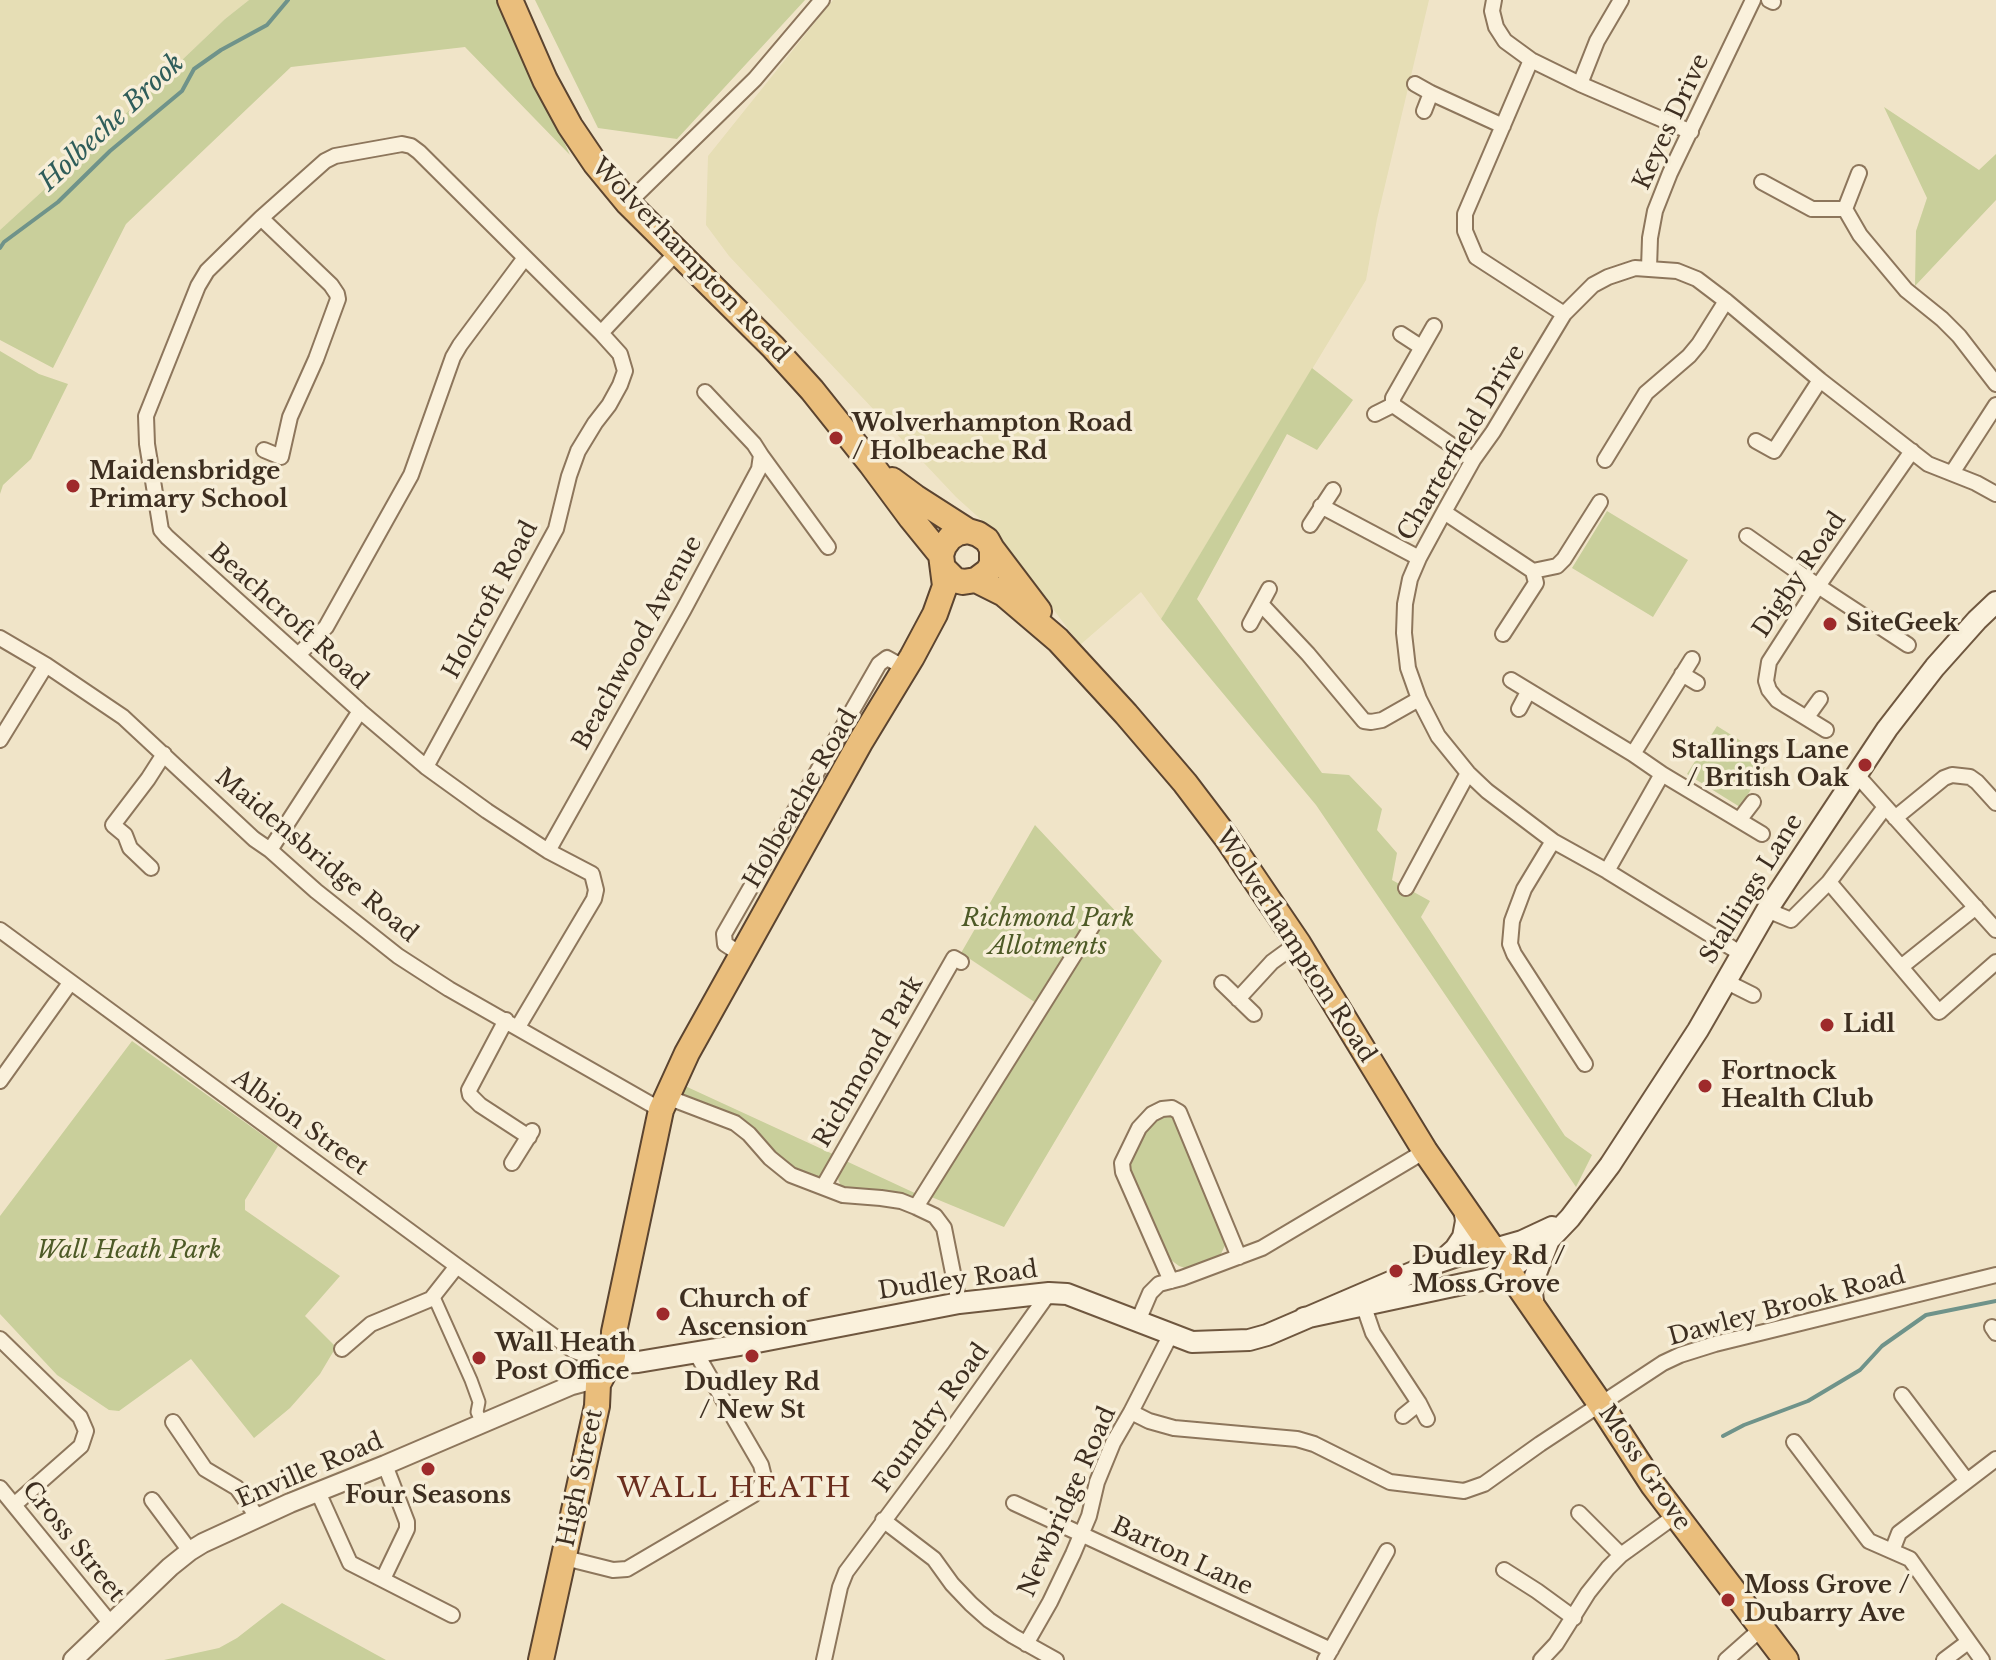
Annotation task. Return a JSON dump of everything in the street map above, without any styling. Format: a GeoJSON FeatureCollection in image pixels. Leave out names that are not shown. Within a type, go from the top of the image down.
{"type":"FeatureCollection","features":[{"type":"Feature","properties":{"kind":"highway","name":"Wolverhampton Road"},"geometry":{"type":"LineString","coordinates":[[510,0],[545,80],[595,163],[628,203],[812,390],[943,562]]}},
{"type":"Feature","properties":{"kind":"highway","name":"Wolverhampton Road"},"geometry":{"type":"LineString","coordinates":[[871,464],[968,531]]}},
{"type":"Feature","properties":{"kind":"highway"},"geometry":{"type":"LineString","coordinates":[[968,531],[987,540],[992,549],[992,564],[975,581],[963,582],[955,580],[943,562],[944,546],[950,538],[968,531]]}},
{"type":"Feature","properties":{"kind":"highway","name":"Wolverhampton Road"},"geometry":{"type":"LineString","coordinates":[[992,549],[1058,640]]}},
{"type":"Feature","properties":{"kind":"highway","name":"Holbeache Road"},"geometry":{"type":"LineString","coordinates":[[664,1104],[687,1053],[943,595],[943,562]]}},
{"type":"Feature","properties":{"kind":"highway","name":"Wolverhampton Road"},"geometry":{"type":"LineString","coordinates":[[975,581],[1004,594],[1058,640],[1185,783],[1234,848],[1298,943],[1425,1151],[1509,1270]]}},
{"type":"Feature","properties":{"kind":"highway","name":"Holbeache Road"},"geometry":{"type":"LineString","coordinates":[[908,662],[975,581]]}},
{"type":"Feature","properties":{"kind":"highway","name":"High Street"},"geometry":{"type":"LineString","coordinates":[[541,1660],[597,1406],[602,1356],[614,1332],[664,1104]]}},
{"type":"Feature","properties":{"kind":"highway","name":"Moss Grove"},"geometry":{"type":"LineString","coordinates":[[1509,1270],[1675,1516],[1786,1660]]}},
{"type":"Feature","properties":{"kind":"main road","name":"Stallings Lane"},"geometry":{"type":"LineString","coordinates":[[1509,1270],[1549,1240],[1570,1218],[1610,1165],[1698,1030],[1767,910],[1856,774],[1926,677],[1996,602]]}},
{"type":"Feature","properties":{"kind":"main road"},"geometry":{"type":"LineString","coordinates":[[1444,1259],[1463,1237],[1466,1221],[1464,1207]]}},
{"type":"Feature","properties":{"kind":"main road","name":"Stallings Lane"},"geometry":{"type":"LineString","coordinates":[[1494,1249],[1522,1241],[1570,1218]]}},
{"type":"Feature","properties":{"kind":"main road"},"geometry":{"type":"LineString","coordinates":[[1534,1309],[1532,1293],[1535,1276],[1549,1240]]}},
{"type":"Feature","properties":{"kind":"main road","name":"Dudley Road"},"geometry":{"type":"LineString","coordinates":[[602,1356],[626,1363],[696,1353],[959,1303],[1049,1293],[1067,1294],[1192,1342],[1249,1340],[1444,1259],[1494,1249]]}},
{"type":"Feature","properties":{"kind":"main road","name":"Dudley Road"},"geometry":{"type":"LineString","coordinates":[[1304,1318],[1486,1279],[1509,1270]]}},
{"type":"Feature","properties":{"kind":"street"},"geometry":{"type":"LineString","coordinates":[[628,203],[755,79],[822,0]]}},
{"type":"Feature","properties":{"kind":"street"},"geometry":{"type":"LineString","coordinates":[[1494,0],[1492,11],[1496,27],[1505,41],[1531,60],[1691,132]]}},
{"type":"Feature","properties":{"kind":"street"},"geometry":{"type":"LineString","coordinates":[[1580,84],[1597,41],[1621,0]]}},
{"type":"Feature","properties":{"kind":"street","name":"Keyes Drive"},"geometry":{"type":"LineString","coordinates":[[1649,268],[1655,211],[1670,173],[1753,0]]}},
{"type":"Feature","properties":{"kind":"street"},"geometry":{"type":"LineString","coordinates":[[1531,60],[1465,214],[1465,231],[1476,257],[1564,314]]}},
{"type":"Feature","properties":{"kind":"street"},"geometry":{"type":"LineString","coordinates":[[1415,84],[1503,126]]}},
{"type":"Feature","properties":{"kind":"street"},"geometry":{"type":"LineString","coordinates":[[1424,111],[1431,93]]}},
{"type":"Feature","properties":{"kind":"street","name":"Beachcroft Road"},"geometry":{"type":"LineString","coordinates":[[512,1163],[530,1134],[480,1105],[469,1090],[594,899],[596,890],[592,874],[548,851],[426,767],[161,530],[147,444],[146,416],[198,286],[207,271],[325,161],[335,156],[402,144],[419,152],[601,333],[620,354],[623,364]]}},
{"type":"Feature","properties":{"kind":"street"},"geometry":{"type":"LineString","coordinates":[[1845,209],[1859,173]]}},
{"type":"Feature","properties":{"kind":"street"},"geometry":{"type":"LineString","coordinates":[[1762,182],[1812,209],[1845,209]]}},
{"type":"Feature","properties":{"kind":"street"},"geometry":{"type":"LineString","coordinates":[[1845,209],[1860,235],[1906,290],[1950,328],[1996,384]]}},
{"type":"Feature","properties":{"kind":"street"},"geometry":{"type":"LineString","coordinates":[[261,218],[331,285],[338,299],[290,417],[281,457],[264,450]]}},
{"type":"Feature","properties":{"kind":"street"},"geometry":{"type":"LineString","coordinates":[[601,333],[677,252]]}},
{"type":"Feature","properties":{"kind":"street"},"geometry":{"type":"LineString","coordinates":[[298,655],[326,627],[411,475],[453,357],[524,259]]}},
{"type":"Feature","properties":{"kind":"street","name":"Charterfield Drive"},"geometry":{"type":"LineString","coordinates":[[1740,953],[1553,841],[1487,791],[1438,736],[1419,699],[1408,668],[1405,604],[1410,579],[1419,558],[1473,460],[1564,314],[1593,285],[1635,268],[1649,268],[1677,271],[1697,279],[1928,464],[1996,494]]}},
{"type":"Feature","properties":{"kind":"street"},"geometry":{"type":"LineString","coordinates":[[1605,460],[1646,393],[1689,356],[1726,301]]}},
{"type":"Feature","properties":{"kind":"street"},"geometry":{"type":"LineString","coordinates":[[1434,326],[1393,398],[1393,405],[1473,460]]}},
{"type":"Feature","properties":{"kind":"street"},"geometry":{"type":"LineString","coordinates":[[1401,334],[1421,347]]}},
{"type":"Feature","properties":{"kind":"street","name":"Holcroft Road"},"geometry":{"type":"LineString","coordinates":[[426,767],[556,529],[578,451],[620,385],[625,371],[623,364]]}},
{"type":"Feature","properties":{"kind":"street"},"geometry":{"type":"LineString","coordinates":[[1756,441],[1774,451],[1820,380]]}},
{"type":"Feature","properties":{"kind":"street"},"geometry":{"type":"LineString","coordinates":[[705,392],[754,444],[828,547]]}},
{"type":"Feature","properties":{"kind":"street"},"geometry":{"type":"LineString","coordinates":[[1375,414],[1393,405]]}},
{"type":"Feature","properties":{"kind":"street"},"geometry":{"type":"LineString","coordinates":[[1952,473],[1996,405]]}},
{"type":"Feature","properties":{"kind":"street","name":"Digby Road"},"geometry":{"type":"LineString","coordinates":[[1826,730],[1777,700],[1766,681],[1769,662],[1912,451]]}},
{"type":"Feature","properties":{"kind":"street","name":"Beachwood Avenue"},"geometry":{"type":"LineString","coordinates":[[548,851],[737,511],[759,469],[761,455]]}},
{"type":"Feature","properties":{"kind":"street"},"geometry":{"type":"LineString","coordinates":[[1310,525],[1333,490]]}},
{"type":"Feature","properties":{"kind":"street"},"geometry":{"type":"LineString","coordinates":[[1533,571],[1557,566],[1564,559],[1600,502]]}},
{"type":"Feature","properties":{"kind":"street"},"geometry":{"type":"LineString","coordinates":[[1321,506],[1419,558]]}},
{"type":"Feature","properties":{"kind":"street"},"geometry":{"type":"LineString","coordinates":[[1444,512],[1533,571],[1536,583],[1503,634]]}},
{"type":"Feature","properties":{"kind":"street"},"geometry":{"type":"LineString","coordinates":[[1747,536],[1908,645]]}},
{"type":"Feature","properties":{"kind":"street"},"geometry":{"type":"LineString","coordinates":[[1250,624],[1269,589]]}},
{"type":"Feature","properties":{"kind":"street"},"geometry":{"type":"LineString","coordinates":[[1261,604],[1364,721],[1382,720],[1419,699]]}},
{"type":"Feature","properties":{"kind":"street","name":"Maidensbridge Road"},"geometry":{"type":"LineString","coordinates":[[0,638],[123,717],[254,839],[316,891],[398,956],[449,989],[664,1104],[735,1123],[791,1175],[843,1195],[881,1198],[916,1207]]}},
{"type":"Feature","properties":{"kind":"street"},"geometry":{"type":"LineString","coordinates":[[1633,754],[1692,659]]}},
{"type":"Feature","properties":{"kind":"street"},"geometry":{"type":"LineString","coordinates":[[0,740],[46,665]]}},
{"type":"Feature","properties":{"kind":"street"},"geometry":{"type":"LineString","coordinates":[[1682,674],[1697,683]]}},
{"type":"Feature","properties":{"kind":"street"},"geometry":{"type":"LineString","coordinates":[[1511,680],[1762,834]]}},
{"type":"Feature","properties":{"kind":"street"},"geometry":{"type":"LineString","coordinates":[[1519,709],[1528,692]]}},
{"type":"Feature","properties":{"kind":"street"},"geometry":{"type":"LineString","coordinates":[[1807,717],[1820,699]]}},
{"type":"Feature","properties":{"kind":"street","name":"Beachcroft Road"},"geometry":{"type":"LineString","coordinates":[[270,850],[360,711]]}},
{"type":"Feature","properties":{"kind":"street"},"geometry":{"type":"LineString","coordinates":[[151,868],[130,848],[125,835],[107,821],[148,779],[164,754]]}},
{"type":"Feature","properties":{"kind":"street"},"geometry":{"type":"LineString","coordinates":[[1406,888],[1468,773]]}},
{"type":"Feature","properties":{"kind":"street"},"geometry":{"type":"LineString","coordinates":[[1607,871],[1662,774]]}},
{"type":"Feature","properties":{"kind":"street"},"geometry":{"type":"LineString","coordinates":[[1856,774],[1996,930]]}},
{"type":"Feature","properties":{"kind":"street"},"geometry":{"type":"LineString","coordinates":[[1767,910],[1791,920],[1890,813],[1944,778],[1952,775],[1970,777],[1994,797]]}},
{"type":"Feature","properties":{"kind":"street"},"geometry":{"type":"LineString","coordinates":[[1740,819],[1753,802]]}},
{"type":"Feature","properties":{"kind":"street"},"geometry":{"type":"LineString","coordinates":[[1553,841],[1524,889],[1512,921],[1510,944],[1585,1064]]}},
{"type":"Feature","properties":{"kind":"street"},"geometry":{"type":"LineString","coordinates":[[1829,882],[1939,1012],[1996,962]]}},
{"type":"Feature","properties":{"kind":"street"},"geometry":{"type":"LineString","coordinates":[[1901,967],[1976,907]]}},
{"type":"Feature","properties":{"kind":"street"},"geometry":{"type":"LineString","coordinates":[[959,1303],[944,1228],[935,1216],[916,1207],[1096,920]]}},
{"type":"Feature","properties":{"kind":"street","name":"Albion Street"},"geometry":{"type":"LineString","coordinates":[[0,930],[457,1266],[570,1356],[602,1356]]}},
{"type":"Feature","properties":{"kind":"street"},"geometry":{"type":"LineString","coordinates":[[1238,999],[1272,962],[1298,943]]}},
{"type":"Feature","properties":{"kind":"street","name":"Richmond Park"},"geometry":{"type":"LineString","coordinates":[[823,1187],[954,958]]}},
{"type":"Feature","properties":{"kind":"street"},"geometry":{"type":"LineString","coordinates":[[1725,981],[1753,995]]}},
{"type":"Feature","properties":{"kind":"street"},"geometry":{"type":"LineString","coordinates":[[0,1081],[70,983]]}},
{"type":"Feature","properties":{"kind":"street"},"geometry":{"type":"LineString","coordinates":[[1222,983],[1254,1014]]}},
{"type":"Feature","properties":{"kind":"street"},"geometry":{"type":"LineString","coordinates":[[1171,1281],[1123,1172],[1122,1163],[1139,1128],[1152,1114],[1162,1109],[1172,1108],[1179,1112],[1239,1257]]}},
{"type":"Feature","properties":{"kind":"street"},"geometry":{"type":"LineString","coordinates":[[1138,1321],[1150,1293],[1159,1284],[1262,1248],[1425,1151]]}},
{"type":"Feature","properties":{"kind":"street"},"geometry":{"type":"LineString","coordinates":[[342,1349],[371,1324],[431,1299],[457,1266]]}},
{"type":"Feature","properties":{"kind":"street","name":"Dawley Brook Road"},"geometry":{"type":"LineString","coordinates":[[1131,1412],[1174,1428],[1297,1439],[1314,1444],[1390,1482],[1464,1491],[1484,1484],[1663,1363],[1680,1355],[1996,1275]]}},
{"type":"Feature","properties":{"kind":"street","name":"Foundry Road"},"geometry":{"type":"LineString","coordinates":[[824,1660],[846,1572],[1049,1293]]}},
{"type":"Feature","properties":{"kind":"street"},"geometry":{"type":"LineString","coordinates":[[433,1295],[471,1380],[482,1423]]}},
{"type":"Feature","properties":{"kind":"street"},"geometry":{"type":"LineString","coordinates":[[1364,1307],[1373,1333],[1427,1419]]}},
{"type":"Feature","properties":{"kind":"street","name":"Newbridge Road"},"geometry":{"type":"LineString","coordinates":[[1026,1644],[1082,1534],[1097,1482],[1113,1443],[1171,1334]]}},
{"type":"Feature","properties":{"kind":"street"},"geometry":{"type":"LineString","coordinates":[[0,1339],[80,1417],[86,1431],[81,1446],[14,1505]]}},
{"type":"Feature","properties":{"kind":"street"},"geometry":{"type":"LineString","coordinates":[[565,1558],[613,1570],[627,1569],[753,1495],[760,1487],[764,1477],[761,1465],[696,1353]]}},
{"type":"Feature","properties":{"kind":"street","name":"Enville Road"},"geometry":{"type":"LineString","coordinates":[[73,1660],[190,1551],[258,1518],[572,1385],[591,1380],[598,1384]]}},
{"type":"Feature","properties":{"kind":"street"},"geometry":{"type":"LineString","coordinates":[[1902,1395],[1967,1481]]}},
{"type":"Feature","properties":{"kind":"street"},"geometry":{"type":"LineString","coordinates":[[1403,1416],[1419,1403]]}},
{"type":"Feature","properties":{"kind":"street"},"geometry":{"type":"LineString","coordinates":[[173,1422],[205,1469],[237,1488],[258,1518]]}},
{"type":"Feature","properties":{"kind":"street"},"geometry":{"type":"LineString","coordinates":[[1794,1442],[1869,1541],[1910,1559],[1982,1660]]}},
{"type":"Feature","properties":{"kind":"street"},"geometry":{"type":"LineString","coordinates":[[1892,1551],[1899,1533],[1996,1459]]}},
{"type":"Feature","properties":{"kind":"street"},"geometry":{"type":"LineString","coordinates":[[383,1579],[407,1529],[385,1465]]}},
{"type":"Feature","properties":{"kind":"street","name":"Cross Street"},"geometry":{"type":"LineString","coordinates":[[0,1488],[111,1624]]}},
{"type":"Feature","properties":{"kind":"street"},"geometry":{"type":"LineString","coordinates":[[318,1492],[350,1563],[452,1615]]}},
{"type":"Feature","properties":{"kind":"street"},"geometry":{"type":"LineString","coordinates":[[152,1500],[190,1551]]}},
{"type":"Feature","properties":{"kind":"street","name":"Barton Lane"},"geometry":{"type":"LineString","coordinates":[[1014,1502],[1328,1655],[1387,1551]]}},
{"type":"Feature","properties":{"kind":"street"},"geometry":{"type":"LineString","coordinates":[[1579,1513],[1621,1555]]}},
{"type":"Feature","properties":{"kind":"street"},"geometry":{"type":"LineString","coordinates":[[1541,1660],[1556,1644],[1598,1579],[1621,1555],[1675,1516]]}},
{"type":"Feature","properties":{"kind":"street"},"geometry":{"type":"LineString","coordinates":[[883,1520],[934,1559],[952,1584],[989,1620],[1056,1660]]}},
{"type":"Feature","properties":{"kind":"street"},"geometry":{"type":"LineString","coordinates":[[1504,1570],[1574,1618]]}},
{"type":"Feature","properties":{"kind":"street"},"geometry":{"type":"LineString","coordinates":[[1726,1660],[1761,1629]]}},
{"type":"Feature","properties":{"kind":"street"},"geometry":{"type":"LineString","coordinates":[[1944,1660],[1968,1642]]}},
{"type":"Feature","properties":{"kind":"shaded area"},"geometry":{"type":"Polygon","coordinates":[[[0,0],[249,0],[0,230],[0,0]]]}},
{"type":"Feature","properties":{"kind":"shaded area"},"geometry":{"type":"Polygon","coordinates":[[[833,0],[1429,0],[1377,219],[1366,280],[1161,619],[1141,592],[1080,645],[997,534],[956,497],[729,256],[706,225],[708,156],[833,0]]]}},
{"type":"Feature","properties":{"kind":"green space"},"geometry":{"type":"Polygon","coordinates":[[[249,0],[499,0],[570,155],[465,47],[291,67],[126,224],[53,368],[0,340],[0,230],[249,0]]]}},
{"type":"Feature","properties":{"kind":"green space"},"geometry":{"type":"Polygon","coordinates":[[[535,0],[805,0],[677,139],[598,128],[535,0]]]}},
{"type":"Feature","properties":{"kind":"green space"},"geometry":{"type":"Polygon","coordinates":[[[1884,107],[1979,170],[1996,154],[1996,200],[1915,286],[1916,231],[1927,198],[1884,107]]]}},
{"type":"Feature","properties":{"kind":"green space"},"geometry":{"type":"Polygon","coordinates":[[[0,351],[39,374],[68,384],[31,459],[3,485],[0,494],[0,351]]]}},
{"type":"Feature","properties":{"kind":"green space"},"geometry":{"type":"Polygon","coordinates":[[[1312,368],[1353,400],[1317,450],[1287,434],[1197,599],[1322,773],[1349,775],[1382,809],[1377,830],[1397,853],[1392,880],[1430,901],[1421,917],[1565,1136],[1592,1155],[1576,1187],[1316,805],[1161,619],[1312,368]]]}},
{"type":"Feature","properties":{"kind":"green space"},"geometry":{"type":"Polygon","coordinates":[[[1607,511],[1688,560],[1653,617],[1572,568],[1607,511]]]}},
{"type":"Feature","properties":{"kind":"green space"},"geometry":{"type":"Polygon","coordinates":[[[1717,726],[1770,759],[1740,807],[1687,774],[1717,726]]]}},
{"type":"Feature","properties":{"kind":"green space","name":"Richmond Park Allotments"},"geometry":{"type":"Polygon","coordinates":[[[1035,825],[1162,961],[1004,1227],[929,1196],[1036,1003],[961,953],[1035,825]]]}},
{"type":"Feature","properties":{"kind":"green space","name":"Wall Heath Park"},"geometry":{"type":"Polygon","coordinates":[[[132,1041],[278,1146],[245,1200],[245,1210],[340,1276],[305,1316],[336,1347],[320,1374],[290,1408],[254,1438],[191,1359],[119,1411],[109,1410],[57,1375],[0,1314],[0,1216],[132,1041]]]}},
{"type":"Feature","properties":{"kind":"green space"},"geometry":{"type":"Polygon","coordinates":[[[685,1086],[837,1156],[822,1177],[806,1176],[754,1132],[689,1100],[682,1094],[685,1086]]]}},
{"type":"Feature","properties":{"kind":"green space"},"geometry":{"type":"Polygon","coordinates":[[[1164,1112],[1175,1117],[1227,1241],[1220,1256],[1206,1265],[1188,1269],[1167,1257],[1128,1165],[1148,1124],[1164,1112]]]}},
{"type":"Feature","properties":{"kind":"green space"},"geometry":{"type":"Polygon","coordinates":[[[846,1161],[919,1195],[917,1201],[898,1192],[848,1191],[841,1187],[838,1179],[846,1161]]]}},
{"type":"Feature","properties":{"kind":"green space"},"geometry":{"type":"Polygon","coordinates":[[[282,1603],[386,1660],[164,1660],[219,1648],[282,1603]]]}},
{"type":"Feature","properties":{"kind":"waterway","name":"Holbeche Brook"},"geometry":{"type":"LineString","coordinates":[[0,248],[58,202],[110,151],[182,91],[194,69],[267,25],[288,0]]}},
{"type":"Feature","properties":{"kind":"waterway"},"geometry":{"type":"LineString","coordinates":[[1723,1436],[1808,1401],[1860,1370],[1882,1346],[1926,1315],[1996,1301]]}},
{"type":"Feature","properties":{"kind":"place","name":"Wolverhampton Road / Holbeache Rd"},"geometry":{"type":"Point","coordinates":[836,438]}},
{"type":"Feature","properties":{"kind":"place","name":"Maidensbridge Primary School"},"geometry":{"type":"Point","coordinates":[73,486]}},
{"type":"Feature","properties":{"kind":"place","name":"SiteGeek"},"geometry":{"type":"Point","coordinates":[1830,624]}},
{"type":"Feature","properties":{"kind":"place","name":"Stallings Lane / British Oak"},"geometry":{"type":"Point","coordinates":[1865,765]}},
{"type":"Feature","properties":{"kind":"place","name":"Lidl"},"geometry":{"type":"Point","coordinates":[1827,1025]}},
{"type":"Feature","properties":{"kind":"place","name":"Fortnock Health Club"},"geometry":{"type":"Point","coordinates":[1705,1086]}},
{"type":"Feature","properties":{"kind":"place","name":"Dudley Rd / Moss Grove"},"geometry":{"type":"Point","coordinates":[1396,1271]}},
{"type":"Feature","properties":{"kind":"place","name":"Church of Ascension"},"geometry":{"type":"Point","coordinates":[663,1314]}},
{"type":"Feature","properties":{"kind":"place","name":"Dudley Rd / New St"},"geometry":{"type":"Point","coordinates":[752,1356]}},
{"type":"Feature","properties":{"kind":"place","name":"Wall Heath Post Office"},"geometry":{"type":"Point","coordinates":[479,1358]}},
{"type":"Feature","properties":{"kind":"place","name":"Four Seasons"},"geometry":{"type":"Point","coordinates":[428,1469]}},
{"type":"Feature","properties":{"kind":"place","name":"Moss Grove / Dubarry Ave"},"geometry":{"type":"Point","coordinates":[1728,1600]}},
{"type":"Feature","properties":{"kind":"district","name":"WALL HEATH"},"geometry":{"type":"Point","coordinates":[735,1489]}}]}
